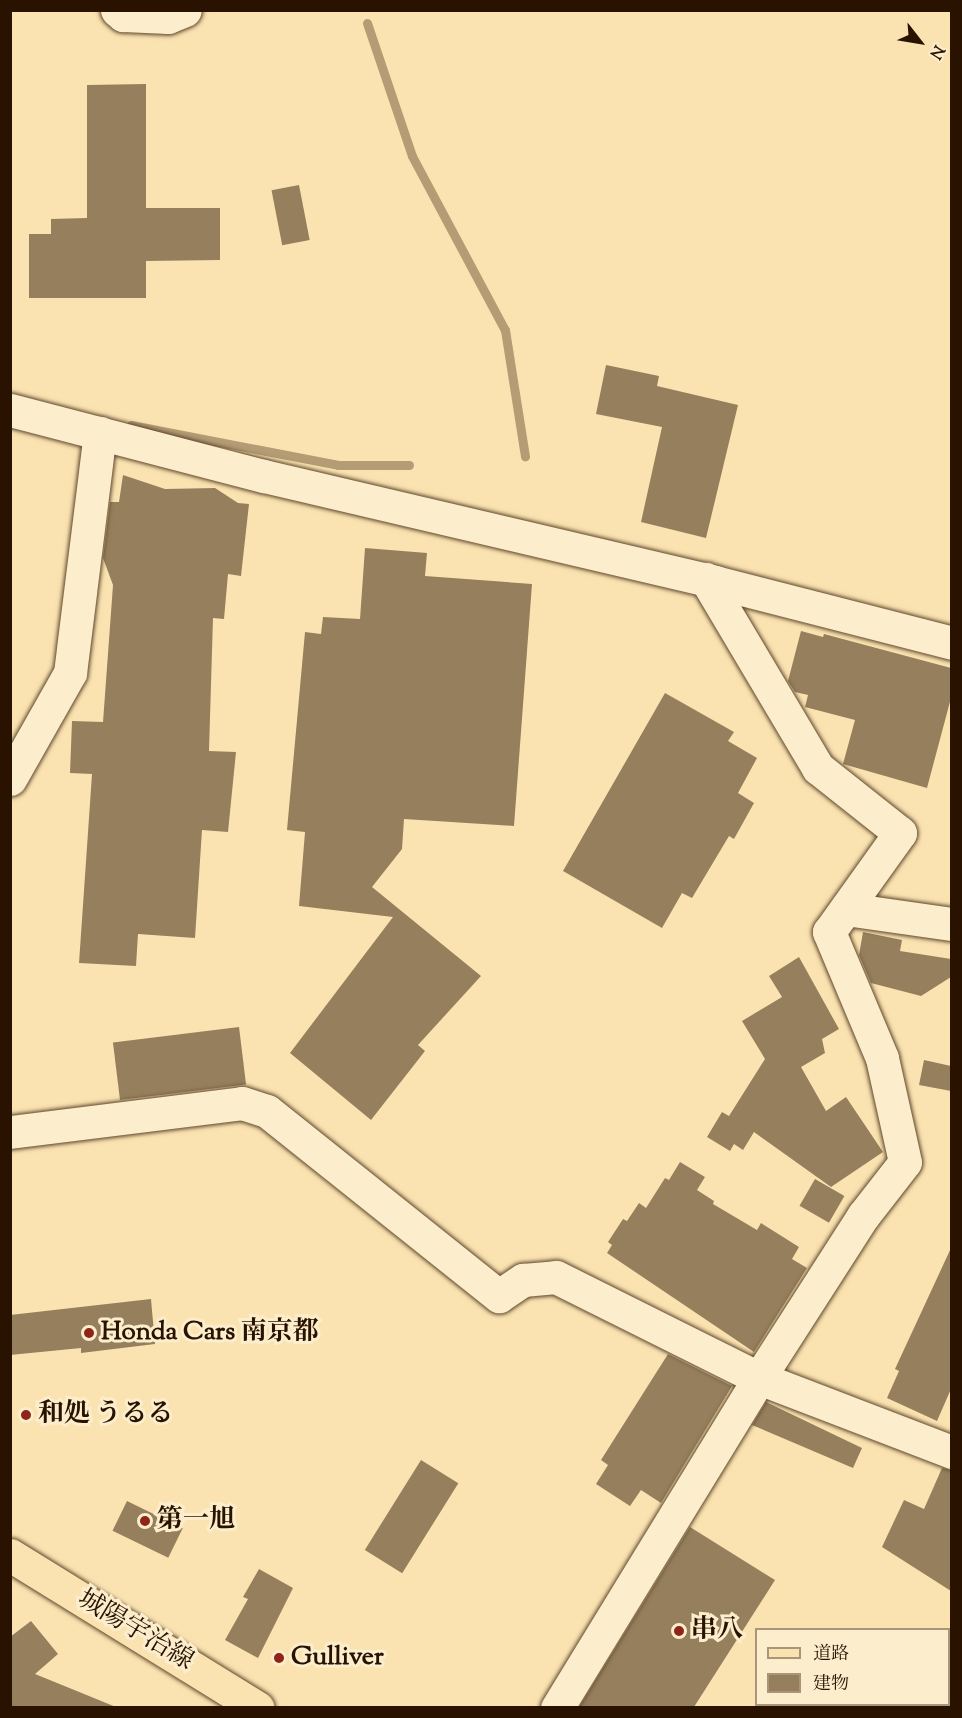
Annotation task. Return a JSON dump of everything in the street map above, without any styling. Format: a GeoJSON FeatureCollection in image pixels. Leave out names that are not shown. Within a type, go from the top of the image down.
{"type":"FeatureCollection","features":[{"type":"Feature","properties":{"kind":"main road","name":"城陽宇治線"},"geometry":{"type":"LineString","coordinates":[[10,1555],[258,1707]]}},
{"type":"Feature","properties":{"kind":"street"},"geometry":{"type":"LineString","coordinates":[[117,10],[123,15],[168,17],[185,10]]}},
{"type":"Feature","properties":{"kind":"street"},"geometry":{"type":"LineString","coordinates":[[10,410],[706,579],[951,643]]}},
{"type":"Feature","properties":{"kind":"street"},"geometry":{"type":"LineString","coordinates":[[10,779],[70,673],[100,433]]}},
{"type":"Feature","properties":{"kind":"street"},"geometry":{"type":"LineString","coordinates":[[557,1707],[759,1378],[864,1216],[905,1162],[882,1058],[854,982],[829,932],[900,833],[818,768],[706,579]]}},
{"type":"Feature","properties":{"kind":"street"},"geometry":{"type":"LineString","coordinates":[[846,909],[951,924]]}},
{"type":"Feature","properties":{"kind":"street"},"geometry":{"type":"LineString","coordinates":[[10,1132],[242,1102],[267,1111],[499,1296],[523,1280],[556,1277],[759,1378],[951,1452]]}},
{"type":"Feature","properties":{"kind":"building"},"geometry":{"type":"Polygon","coordinates":[[[146,84],[146,208],[220,208],[220,260],[146,261],[146,298],[29,298],[29,234],[51,234],[51,219],[87,218],[87,85],[146,84]]]}},
{"type":"Feature","properties":{"kind":"building"},"geometry":{"type":"Polygon","coordinates":[[[299,185],[310,240],[282,245],[272,190],[299,185]]]}},
{"type":"Feature","properties":{"kind":"building"},"geometry":{"type":"Polygon","coordinates":[[[606,365],[659,376],[657,386],[738,405],[706,538],[641,522],[662,427],[596,414],[606,365]]]}},
{"type":"Feature","properties":{"kind":"building"},"geometry":{"type":"Polygon","coordinates":[[[123,475],[165,489],[215,488],[238,503],[249,504],[241,576],[228,574],[224,619],[213,618],[209,751],[236,752],[228,832],[202,830],[195,938],[138,934],[136,966],[79,963],[92,774],[70,773],[72,721],[103,722],[113,585],[103,558],[110,502],[119,502],[123,475]]]}},
{"type":"Feature","properties":{"kind":"building"},"geometry":{"type":"Polygon","coordinates":[[[365,548],[427,553],[425,576],[532,584],[514,826],[404,819],[402,849],[372,887],[481,976],[418,1045],[425,1051],[371,1120],[290,1053],[393,917],[299,906],[305,832],[287,830],[305,632],[321,634],[323,617],[360,619],[365,548]]]}},
{"type":"Feature","properties":{"kind":"building"},"geometry":{"type":"Polygon","coordinates":[[[801,631],[823,637],[824,634],[951,668],[951,698],[927,788],[843,764],[855,720],[805,707],[808,695],[795,692],[788,681],[801,631]]]}},
{"type":"Feature","properties":{"kind":"building"},"geometry":{"type":"Polygon","coordinates":[[[665,693],[734,732],[728,741],[757,758],[738,793],[754,803],[734,839],[729,836],[692,898],[682,893],[662,928],[563,871],[665,693]]]}},
{"type":"Feature","properties":{"kind":"building"},"geometry":{"type":"Polygon","coordinates":[[[863,932],[902,940],[900,951],[951,959],[951,977],[921,996],[871,983],[859,955],[863,932]]]}},
{"type":"Feature","properties":{"kind":"building"},"geometry":{"type":"Polygon","coordinates":[[[799,957],[839,1029],[822,1039],[825,1053],[801,1067],[826,1111],[846,1097],[883,1152],[831,1187],[754,1132],[743,1150],[734,1144],[730,1151],[707,1137],[722,1112],[729,1116],[765,1059],[742,1021],[782,997],[769,976],[799,957]]]}},
{"type":"Feature","properties":{"kind":"building"},"geometry":{"type":"Polygon","coordinates":[[[239,1027],[246,1085],[120,1100],[113,1042],[239,1027]]]}},
{"type":"Feature","properties":{"kind":"building"},"geometry":{"type":"Polygon","coordinates":[[[924,1060],[951,1066],[951,1091],[919,1085],[924,1060]]]}},
{"type":"Feature","properties":{"kind":"building"},"geometry":{"type":"Polygon","coordinates":[[[680,1162],[705,1177],[697,1190],[714,1201],[713,1204],[757,1230],[761,1223],[799,1247],[792,1259],[807,1268],[754,1352],[607,1253],[612,1245],[608,1242],[623,1219],[627,1221],[639,1203],[646,1208],[665,1178],[669,1180],[680,1162]]]}},
{"type":"Feature","properties":{"kind":"building"},"geometry":{"type":"Polygon","coordinates":[[[815,1179],[844,1196],[829,1223],[800,1206],[815,1179]]]}},
{"type":"Feature","properties":{"kind":"building"},"geometry":{"type":"Polygon","coordinates":[[[951,1248],[951,1389],[937,1421],[887,1398],[899,1371],[895,1369],[951,1248]]]}},
{"type":"Feature","properties":{"kind":"building","name":"Honda Cars 南京都"},"geometry":{"type":"Polygon","coordinates":[[[151,1299],[155,1344],[81,1353],[81,1348],[10,1355],[10,1315],[151,1299]]]}},
{"type":"Feature","properties":{"kind":"building"},"geometry":{"type":"Polygon","coordinates":[[[668,1354],[732,1386],[661,1503],[641,1490],[630,1506],[596,1484],[608,1465],[601,1460],[668,1354]]]}},
{"type":"Feature","properties":{"kind":"building"},"geometry":{"type":"Polygon","coordinates":[[[766,1402],[862,1448],[853,1468],[752,1425],[766,1402]]]}},
{"type":"Feature","properties":{"kind":"building"},"geometry":{"type":"Polygon","coordinates":[[[421,1460],[458,1483],[402,1573],[365,1550],[421,1460]]]}},
{"type":"Feature","properties":{"kind":"building"},"geometry":{"type":"Polygon","coordinates":[[[942,1468],[951,1470],[951,1591],[882,1547],[904,1500],[924,1509],[942,1468]]]}},
{"type":"Feature","properties":{"kind":"building","name":"第一旭"},"geometry":{"type":"Polygon","coordinates":[[[127,1501],[183,1528],[168,1558],[113,1531],[127,1501]]]}},
{"type":"Feature","properties":{"kind":"building","name":"串八"},"geometry":{"type":"Polygon","coordinates":[[[690,1527],[775,1580],[694,1707],[579,1707],[690,1527]]]}},
{"type":"Feature","properties":{"kind":"building"},"geometry":{"type":"Polygon","coordinates":[[[259,1569],[293,1588],[258,1658],[225,1640],[248,1599],[243,1597],[259,1569]]]}},
{"type":"Feature","properties":{"kind":"building"},"geometry":{"type":"Polygon","coordinates":[[[31,1621],[58,1654],[35,1674],[116,1707],[10,1707],[10,1637],[31,1621]]]}},
{"type":"Feature","properties":{"kind":"waterway"},"geometry":{"type":"LineString","coordinates":[[367,23],[412,156],[505,330],[525,456]]}},
{"type":"Feature","properties":{"kind":"waterway"},"geometry":{"type":"LineString","coordinates":[[131,425],[338,465],[409,465]]}},
{"type":"Feature","properties":{"kind":"place","name":"Honda Cars 南京都"},"geometry":{"type":"Point","coordinates":[89,1333]}},
{"type":"Feature","properties":{"kind":"place","name":"和処 うるる"},"geometry":{"type":"Point","coordinates":[26,1415]}},
{"type":"Feature","properties":{"kind":"place","name":"第一旭"},"geometry":{"type":"Point","coordinates":[145,1521]}},
{"type":"Feature","properties":{"kind":"place","name":"串八"},"geometry":{"type":"Point","coordinates":[679,1631]}},
{"type":"Feature","properties":{"kind":"place","name":"Gulliver"},"geometry":{"type":"Point","coordinates":[279,1658]}}]}
